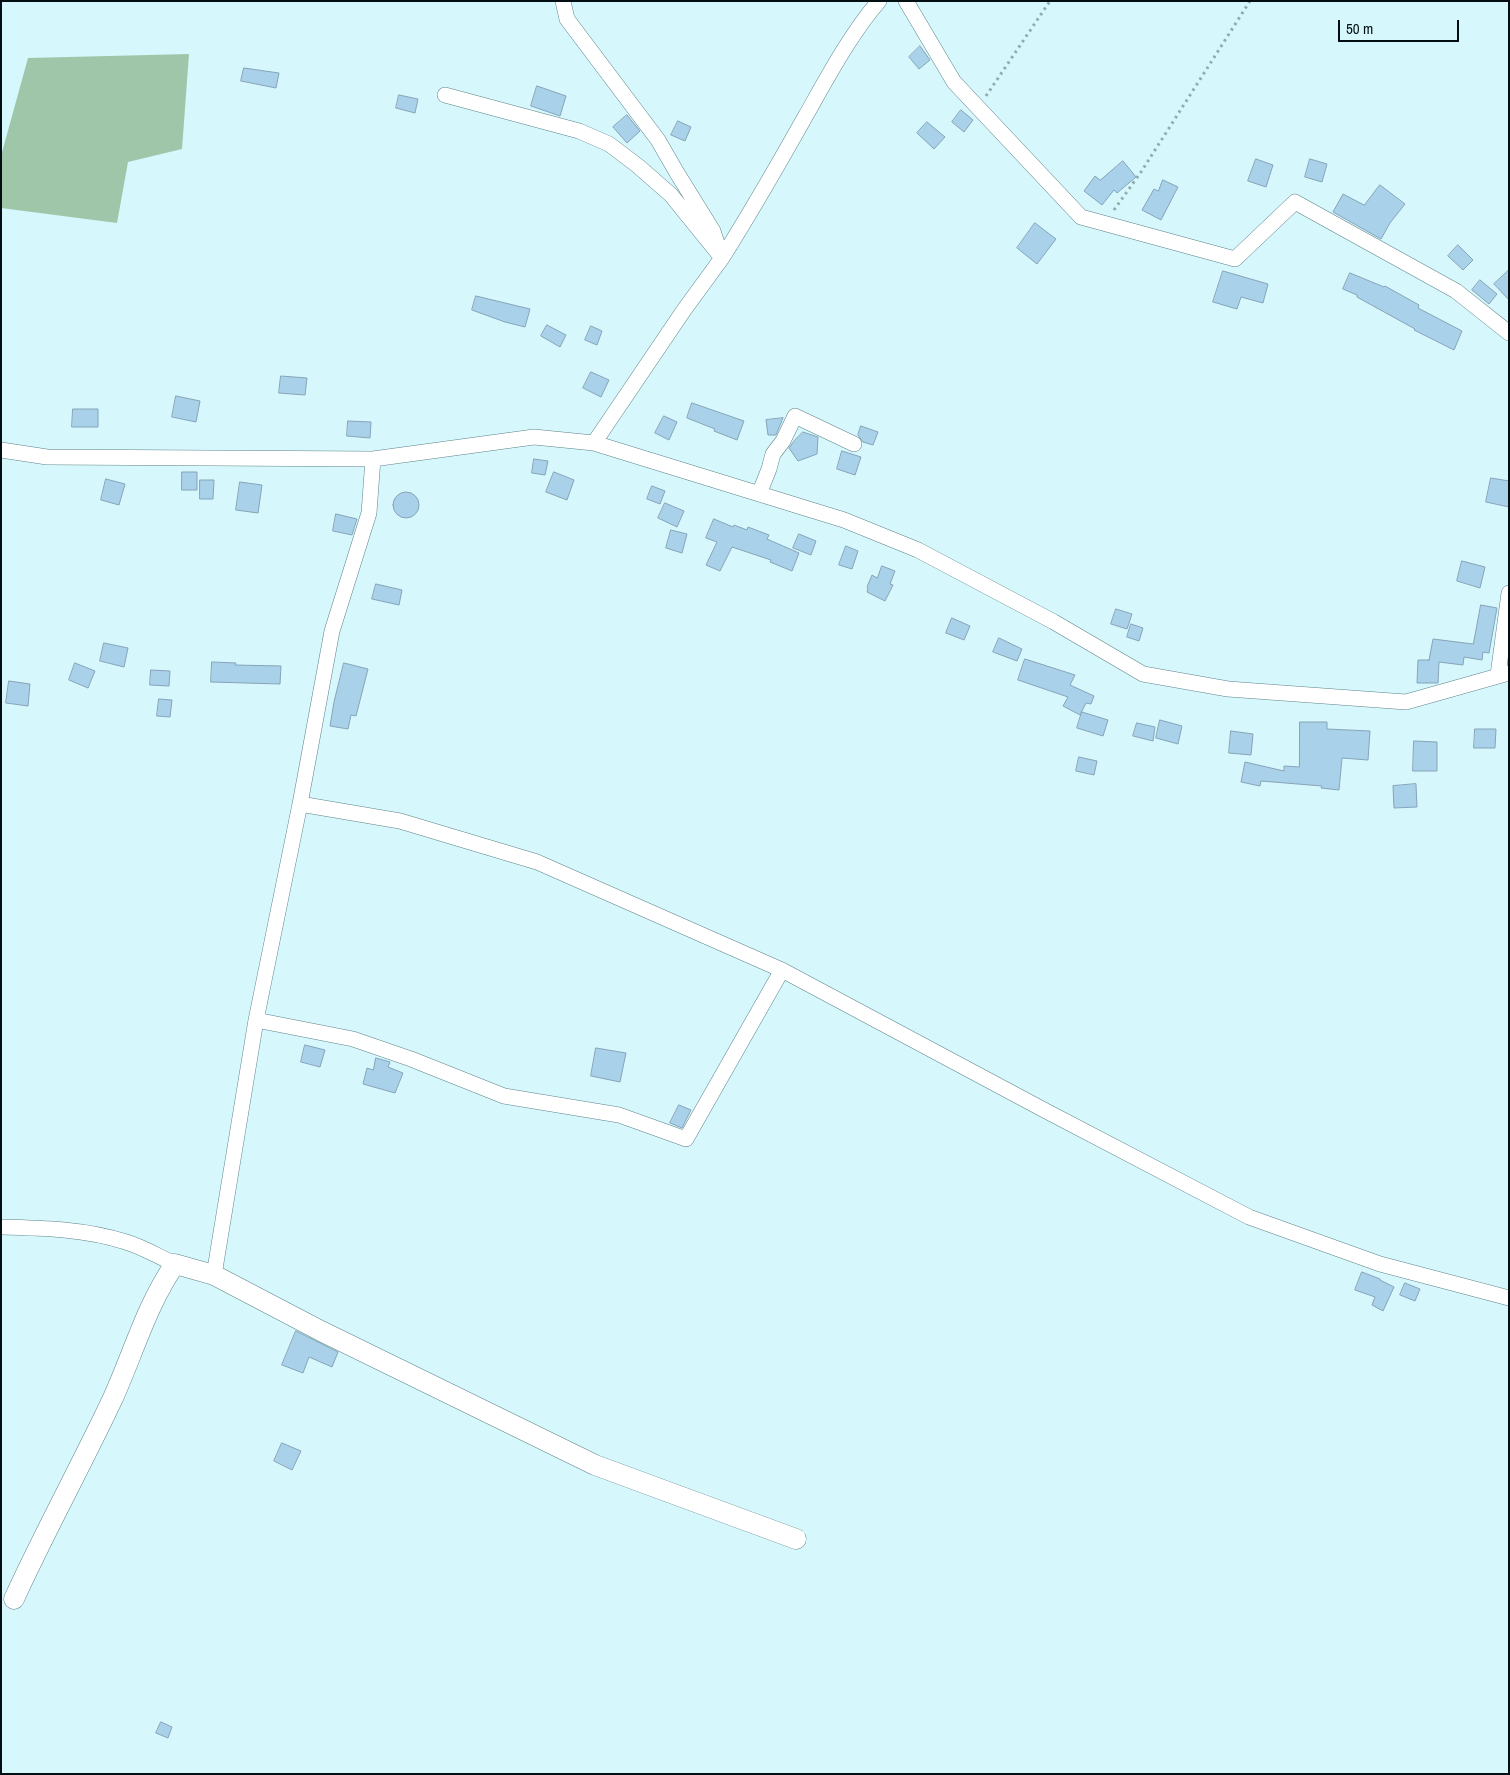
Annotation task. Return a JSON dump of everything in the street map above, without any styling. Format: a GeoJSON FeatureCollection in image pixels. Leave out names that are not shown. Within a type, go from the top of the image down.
{"type":"FeatureCollection","features":[{"type":"Feature","properties":{"kind":"street"},"geometry":{"type":"LineString","coordinates":[[563,1],[567,20],[658,140],[713,231],[722,258]]}},
{"type":"Feature","properties":{"kind":"street"},"geometry":{"type":"LineString","coordinates":[[594,443],[684,310],[722,258],[756,204],[866,15],[879,1]]}},
{"type":"Feature","properties":{"kind":"street"},"geometry":{"type":"LineString","coordinates":[[906,1],[954,82],[1081,217],[1235,258],[1295,202],[1456,291],[1509,333]]}},
{"type":"Feature","properties":{"kind":"street"},"geometry":{"type":"LineString","coordinates":[[445,95],[579,131],[609,144],[671,195],[722,258]]}},
{"type":"Feature","properties":{"kind":"street"},"geometry":{"type":"LineString","coordinates":[[759,494],[769,469],[772,454],[784,441],[795,416],[854,444]]}},
{"type":"Feature","properties":{"kind":"street"},"geometry":{"type":"LineString","coordinates":[[1,450],[47,458],[373,459],[534,437],[594,443],[844,520],[918,550],[1054,622],[1143,674],[1228,689],[1330,698],[1406,702],[1503,674],[1509,593]]}},
{"type":"Feature","properties":{"kind":"street"},"geometry":{"type":"LineString","coordinates":[[214,1275],[256,1020],[300,804],[332,631],[369,513],[373,459]]}},
{"type":"Feature","properties":{"kind":"street"},"geometry":{"type":"LineString","coordinates":[[300,804],[400,821],[537,862],[782,970],[1250,1217],[1380,1264],[1509,1298]]}},
{"type":"Feature","properties":{"kind":"street"},"geometry":{"type":"LineString","coordinates":[[256,1020],[353,1040],[411,1058],[504,1096],[619,1115],[686,1139],[782,970]]}},
{"type":"Feature","properties":{"kind":"street"},"geometry":{"type":"LineString","coordinates":[[1,1227],[47,1228],[86,1232],[128,1242],[175,1264],[214,1275],[321,1330],[595,1464],[796,1538]]}},
{"type":"Feature","properties":{"kind":"street"},"geometry":{"type":"LineString","coordinates":[[14,1600],[37,1548],[113,1398],[162,1283],[175,1264]]}},
{"type":"Feature","properties":{"kind":"path"},"geometry":{"type":"LineString","coordinates":[[979,107],[1050,1]]}},
{"type":"Feature","properties":{"kind":"path"},"geometry":{"type":"LineString","coordinates":[[1105,224],[1250,1]]}},
{"type":"Feature","properties":{"kind":"green space"},"geometry":{"type":"Polygon","coordinates":[[[189,54],[182,149],[128,162],[117,223],[1,208],[1,156],[28,58],[189,54]]]}},
{"type":"Feature","properties":{"kind":"building"},"geometry":{"type":"Polygon","coordinates":[[[920,46],[930,60],[919,69],[909,57],[920,46]]]}},
{"type":"Feature","properties":{"kind":"building"},"geometry":{"type":"Polygon","coordinates":[[[244,68],[279,73],[276,88],[241,81],[244,68]]]}},
{"type":"Feature","properties":{"kind":"building"},"geometry":{"type":"Polygon","coordinates":[[[537,86],[566,96],[560,116],[531,106],[537,86]]]}},
{"type":"Feature","properties":{"kind":"building"},"geometry":{"type":"Polygon","coordinates":[[[399,95],[418,99],[415,113],[396,108],[399,95]]]}},
{"type":"Feature","properties":{"kind":"building"},"geometry":{"type":"Polygon","coordinates":[[[961,110],[973,120],[964,132],[952,122],[961,110]]]}},
{"type":"Feature","properties":{"kind":"building"},"geometry":{"type":"Polygon","coordinates":[[[627,115],[640,131],[627,143],[613,127],[627,115]]]}},
{"type":"Feature","properties":{"kind":"building"},"geometry":{"type":"Polygon","coordinates":[[[678,121],[691,127],[685,141],[671,135],[678,121]]]}},
{"type":"Feature","properties":{"kind":"building"},"geometry":{"type":"Polygon","coordinates":[[[927,122],[945,137],[934,149],[917,133],[927,122]]]}},
{"type":"Feature","properties":{"kind":"building"},"geometry":{"type":"Polygon","coordinates":[[[1256,159],[1273,165],[1266,187],[1248,181],[1256,159]]]}},
{"type":"Feature","properties":{"kind":"building"},"geometry":{"type":"Polygon","coordinates":[[[1310,159],[1327,164],[1322,182],[1305,177],[1310,159]]]}},
{"type":"Feature","properties":{"kind":"building"},"geometry":{"type":"Polygon","coordinates":[[[1123,161],[1136,177],[1117,193],[1114,190],[1102,205],[1084,191],[1095,176],[1100,180],[1123,161]]]}},
{"type":"Feature","properties":{"kind":"building"},"geometry":{"type":"Polygon","coordinates":[[[1163,180],[1178,187],[1161,220],[1142,210],[1154,189],[1158,191],[1163,180]]]}},
{"type":"Feature","properties":{"kind":"building"},"geometry":{"type":"Polygon","coordinates":[[[1380,185],[1405,204],[1390,223],[1381,239],[1333,212],[1343,194],[1364,205],[1380,185]]]}},
{"type":"Feature","properties":{"kind":"building"},"geometry":{"type":"Polygon","coordinates":[[[1035,223],[1056,239],[1037,264],[1017,248],[1035,223]]]}},
{"type":"Feature","properties":{"kind":"building"},"geometry":{"type":"Polygon","coordinates":[[[1458,245],[1473,260],[1463,270],[1448,256],[1458,245]]]}},
{"type":"Feature","properties":{"kind":"building"},"geometry":{"type":"Polygon","coordinates":[[[1509,270],[1509,300],[1494,284],[1509,270]]]}},
{"type":"Feature","properties":{"kind":"building"},"geometry":{"type":"Polygon","coordinates":[[[1223,271],[1268,284],[1263,303],[1241,297],[1237,309],[1213,302],[1223,271]]]}},
{"type":"Feature","properties":{"kind":"building"},"geometry":{"type":"Polygon","coordinates":[[[1350,273],[1385,286],[1419,305],[1418,308],[1462,331],[1454,350],[1414,330],[1357,297],[1357,295],[1343,289],[1350,273]]]}},
{"type":"Feature","properties":{"kind":"building"},"geometry":{"type":"Polygon","coordinates":[[[1480,280],[1497,294],[1489,304],[1472,290],[1480,280]]]}},
{"type":"Feature","properties":{"kind":"building"},"geometry":{"type":"Polygon","coordinates":[[[476,296],[530,309],[525,327],[472,310],[476,296]]]}},
{"type":"Feature","properties":{"kind":"building"},"geometry":{"type":"Polygon","coordinates":[[[547,325],[566,335],[560,347],[541,336],[547,325]]]}},
{"type":"Feature","properties":{"kind":"building"},"geometry":{"type":"Polygon","coordinates":[[[591,326],[602,331],[597,345],[585,340],[591,326]]]}},
{"type":"Feature","properties":{"kind":"building"},"geometry":{"type":"Polygon","coordinates":[[[591,372],[609,380],[601,397],[583,388],[591,372]]]}},
{"type":"Feature","properties":{"kind":"building"},"geometry":{"type":"Polygon","coordinates":[[[281,376],[307,378],[305,395],[279,393],[281,376]]]}},
{"type":"Feature","properties":{"kind":"building"},"geometry":{"type":"Polygon","coordinates":[[[176,396],[200,401],[196,422],[172,417],[176,396]]]}},
{"type":"Feature","properties":{"kind":"building"},"geometry":{"type":"Polygon","coordinates":[[[692,403],[744,421],[737,440],[687,418],[692,403]]]}},
{"type":"Feature","properties":{"kind":"building"},"geometry":{"type":"Polygon","coordinates":[[[73,409],[98,409],[98,427],[72,427],[73,409]]]}},
{"type":"Feature","properties":{"kind":"building"},"geometry":{"type":"Polygon","coordinates":[[[664,416],[677,422],[669,440],[655,433],[664,416]]]}},
{"type":"Feature","properties":{"kind":"building"},"geometry":{"type":"Polygon","coordinates":[[[783,418],[776,435],[768,435],[766,420],[783,418]]]}},
{"type":"Feature","properties":{"kind":"building"},"geometry":{"type":"Polygon","coordinates":[[[348,421],[371,422],[370,438],[347,436],[348,421]]]}},
{"type":"Feature","properties":{"kind":"building"},"geometry":{"type":"Polygon","coordinates":[[[861,426],[878,432],[873,445],[863,442],[858,435],[861,426]]]}},
{"type":"Feature","properties":{"kind":"building"},"geometry":{"type":"Polygon","coordinates":[[[803,432],[818,437],[817,454],[798,461],[789,448],[803,432]]]}},
{"type":"Feature","properties":{"kind":"building"},"geometry":{"type":"Polygon","coordinates":[[[842,451],[861,457],[855,475],[837,469],[842,451]]]}},
{"type":"Feature","properties":{"kind":"building"},"geometry":{"type":"Polygon","coordinates":[[[534,459],[548,461],[545,475],[532,473],[534,459]]]}},
{"type":"Feature","properties":{"kind":"building"},"geometry":{"type":"Polygon","coordinates":[[[182,472],[197,472],[197,490],[182,490],[182,472]]]}},
{"type":"Feature","properties":{"kind":"building"},"geometry":{"type":"Polygon","coordinates":[[[554,472],[574,480],[567,500],[546,492],[554,472]]]}},
{"type":"Feature","properties":{"kind":"building"},"geometry":{"type":"Polygon","coordinates":[[[1491,478],[1509,481],[1509,507],[1486,502],[1491,478]]]}},
{"type":"Feature","properties":{"kind":"building"},"geometry":{"type":"Polygon","coordinates":[[[106,479],[125,484],[119,505],[101,500],[106,479]]]}},
{"type":"Feature","properties":{"kind":"building"},"geometry":{"type":"Polygon","coordinates":[[[200,480],[214,480],[213,499],[200,499],[200,480]]]}},
{"type":"Feature","properties":{"kind":"building"},"geometry":{"type":"Polygon","coordinates":[[[240,482],[262,485],[258,513],[236,510],[240,482]]]}},
{"type":"Feature","properties":{"kind":"building"},"geometry":{"type":"Polygon","coordinates":[[[652,486],[665,491],[660,504],[647,499],[652,486]]]}},
{"type":"Feature","properties":{"kind":"building"},"geometry":{"type":"Polygon","coordinates":[[[406,492],[415,496],[419,505],[415,514],[406,518],[397,514],[393,505],[397,496],[406,492]]]}},
{"type":"Feature","properties":{"kind":"building"},"geometry":{"type":"Polygon","coordinates":[[[665,503],[684,511],[677,527],[658,518],[665,503]]]}},
{"type":"Feature","properties":{"kind":"building"},"geometry":{"type":"Polygon","coordinates":[[[336,514],[357,519],[352,535],[333,531],[336,514]]]}},
{"type":"Feature","properties":{"kind":"building"},"geometry":{"type":"Polygon","coordinates":[[[714,519],[733,527],[734,525],[747,530],[748,527],[769,535],[767,539],[799,553],[792,571],[770,562],[771,560],[732,547],[720,571],[706,565],[717,542],[706,538],[714,519]]]}},
{"type":"Feature","properties":{"kind":"building"},"geometry":{"type":"Polygon","coordinates":[[[671,530],[687,534],[682,553],[666,548],[671,530]]]}},
{"type":"Feature","properties":{"kind":"building"},"geometry":{"type":"Polygon","coordinates":[[[799,534],[816,541],[811,555],[793,548],[799,534]]]}},
{"type":"Feature","properties":{"kind":"building"},"geometry":{"type":"Polygon","coordinates":[[[846,546],[858,551],[852,569],[839,565],[846,546]]]}},
{"type":"Feature","properties":{"kind":"building"},"geometry":{"type":"Polygon","coordinates":[[[1462,561],[1485,567],[1480,588],[1457,581],[1462,561]]]}},
{"type":"Feature","properties":{"kind":"building"},"geometry":{"type":"Polygon","coordinates":[[[882,566],[895,571],[890,584],[893,585],[885,601],[867,592],[872,575],[877,578],[882,566]]]}},
{"type":"Feature","properties":{"kind":"building"},"geometry":{"type":"Polygon","coordinates":[[[376,584],[402,590],[399,605],[372,599],[376,584]]]}},
{"type":"Feature","properties":{"kind":"building"},"geometry":{"type":"Polygon","coordinates":[[[1481,605],[1497,608],[1489,653],[1483,652],[1482,660],[1464,657],[1463,665],[1439,662],[1438,683],[1417,683],[1418,660],[1429,660],[1433,639],[1473,644],[1481,605]]]}},
{"type":"Feature","properties":{"kind":"building"},"geometry":{"type":"Polygon","coordinates":[[[1116,609],[1132,614],[1127,629],[1111,624],[1116,609]]]}},
{"type":"Feature","properties":{"kind":"building"},"geometry":{"type":"Polygon","coordinates":[[[952,618],[970,626],[964,640],[946,633],[952,618]]]}},
{"type":"Feature","properties":{"kind":"building"},"geometry":{"type":"Polygon","coordinates":[[[1131,624],[1143,628],[1139,641],[1127,637],[1131,624]]]}},
{"type":"Feature","properties":{"kind":"building"},"geometry":{"type":"Polygon","coordinates":[[[999,638],[1022,649],[1017,661],[993,652],[999,638]]]}},
{"type":"Feature","properties":{"kind":"building"},"geometry":{"type":"Polygon","coordinates":[[[104,643],[128,648],[124,667],[100,661],[104,643]]]}},
{"type":"Feature","properties":{"kind":"building"},"geometry":{"type":"Polygon","coordinates":[[[1025,659],[1075,675],[1070,685],[1094,696],[1091,704],[1086,703],[1080,715],[1063,706],[1068,697],[1018,680],[1025,659]]]}},
{"type":"Feature","properties":{"kind":"building"},"geometry":{"type":"Polygon","coordinates":[[[212,662],[236,663],[235,665],[281,666],[280,684],[211,682],[212,662]]]}},
{"type":"Feature","properties":{"kind":"building"},"geometry":{"type":"Polygon","coordinates":[[[75,663],[95,671],[88,688],[69,680],[75,663]]]}},
{"type":"Feature","properties":{"kind":"building"},"geometry":{"type":"Polygon","coordinates":[[[344,663],[368,669],[356,716],[351,715],[348,729],[330,726],[344,663]]]}},
{"type":"Feature","properties":{"kind":"building"},"geometry":{"type":"Polygon","coordinates":[[[151,670],[170,671],[169,686],[150,685],[151,670]]]}},
{"type":"Feature","properties":{"kind":"building"},"geometry":{"type":"Polygon","coordinates":[[[9,681],[30,684],[28,706],[6,703],[9,681]]]}},
{"type":"Feature","properties":{"kind":"building"},"geometry":{"type":"Polygon","coordinates":[[[159,699],[172,700],[170,717],[157,716],[159,699]]]}},
{"type":"Feature","properties":{"kind":"building"},"geometry":{"type":"Polygon","coordinates":[[[1082,712],[1108,720],[1103,736],[1077,728],[1082,712]]]}},
{"type":"Feature","properties":{"kind":"building"},"geometry":{"type":"Polygon","coordinates":[[[1160,720],[1182,726],[1178,744],[1156,738],[1160,720]]]}},
{"type":"Feature","properties":{"kind":"building"},"geometry":{"type":"Polygon","coordinates":[[[1300,722],[1327,722],[1327,729],[1370,731],[1368,760],[1342,758],[1339,790],[1321,788],[1322,786],[1261,781],[1260,786],[1241,782],[1245,762],[1284,771],[1284,766],[1299,767],[1300,722]]]}},
{"type":"Feature","properties":{"kind":"building"},"geometry":{"type":"Polygon","coordinates":[[[1137,723],[1155,727],[1153,741],[1133,736],[1137,723]]]}},
{"type":"Feature","properties":{"kind":"building"},"geometry":{"type":"Polygon","coordinates":[[[1475,729],[1496,729],[1495,748],[1474,748],[1475,729]]]}},
{"type":"Feature","properties":{"kind":"building"},"geometry":{"type":"Polygon","coordinates":[[[1231,731],[1253,734],[1251,755],[1229,753],[1231,731]]]}},
{"type":"Feature","properties":{"kind":"building"},"geometry":{"type":"Polygon","coordinates":[[[1414,741],[1437,742],[1437,771],[1413,771],[1414,741]]]}},
{"type":"Feature","properties":{"kind":"building"},"geometry":{"type":"Polygon","coordinates":[[[1079,757],[1097,761],[1094,775],[1076,771],[1079,757]]]}},
{"type":"Feature","properties":{"kind":"building"},"geometry":{"type":"Polygon","coordinates":[[[1416,784],[1417,807],[1394,808],[1393,786],[1416,784]]]}},
{"type":"Feature","properties":{"kind":"building"},"geometry":{"type":"Polygon","coordinates":[[[305,1045],[325,1050],[320,1067],[301,1062],[305,1045]]]}},
{"type":"Feature","properties":{"kind":"building"},"geometry":{"type":"Polygon","coordinates":[[[596,1048],[626,1053],[620,1082],[591,1076],[596,1048]]]}},
{"type":"Feature","properties":{"kind":"building"},"geometry":{"type":"Polygon","coordinates":[[[376,1058],[390,1062],[388,1067],[403,1073],[395,1093],[363,1084],[367,1068],[373,1070],[376,1058]]]}},
{"type":"Feature","properties":{"kind":"building"},"geometry":{"type":"Polygon","coordinates":[[[679,1105],[691,1110],[682,1128],[670,1123],[679,1105]]]}},
{"type":"Feature","properties":{"kind":"building"},"geometry":{"type":"Polygon","coordinates":[[[1362,1272],[1394,1287],[1383,1311],[1372,1305],[1375,1297],[1355,1290],[1362,1272]]]}},
{"type":"Feature","properties":{"kind":"building"},"geometry":{"type":"Polygon","coordinates":[[[1405,1283],[1420,1289],[1415,1301],[1400,1295],[1405,1283]]]}},
{"type":"Feature","properties":{"kind":"building"},"geometry":{"type":"Polygon","coordinates":[[[296,1331],[338,1352],[332,1367],[309,1357],[303,1373],[282,1365],[296,1331]]]}},
{"type":"Feature","properties":{"kind":"building"},"geometry":{"type":"Polygon","coordinates":[[[282,1443],[301,1451],[292,1470],[274,1461],[282,1443]]]}},
{"type":"Feature","properties":{"kind":"building"},"geometry":{"type":"Polygon","coordinates":[[[161,1722],[172,1727],[168,1738],[156,1733],[161,1722]]]}}]}
